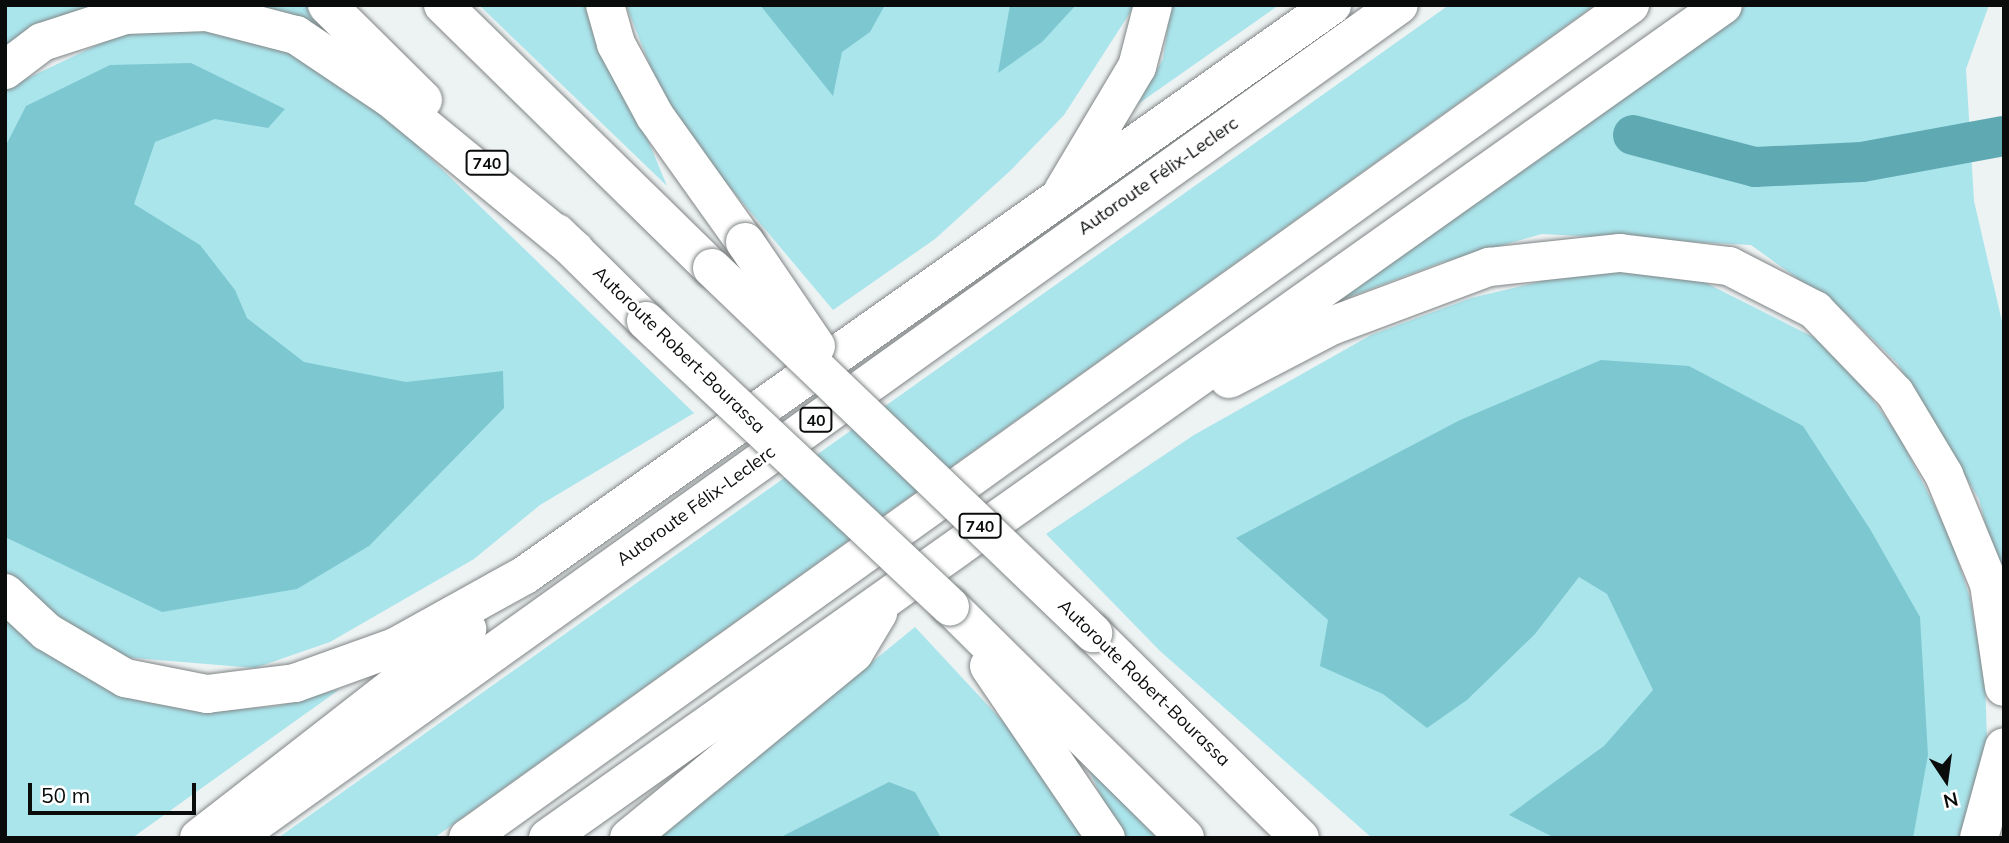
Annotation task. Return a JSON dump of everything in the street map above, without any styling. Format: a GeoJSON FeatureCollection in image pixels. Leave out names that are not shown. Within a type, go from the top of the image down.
{"type":"FeatureCollection","features":[{"type":"Feature","properties":{"kind":"highway","name":"Autoroute Robert-Bourassa"},"geometry":{"type":"LineString","coordinates":[[327,5],[646,321],[950,606],[1018,689]]}},
{"type":"Feature","properties":{"kind":"highway","name":"Autoroute Robert-Bourassa"},"geometry":{"type":"LineString","coordinates":[[443,5],[867,420],[1093,633],[1300,838]]}},
{"type":"Feature","properties":{"kind":"highway"},"geometry":{"type":"LineString","coordinates":[[605,5],[616,44],[655,116],[867,420]]}},
{"type":"Feature","properties":{"kind":"highway"},"geometry":{"type":"LineString","coordinates":[[1058,200],[1137,67],[1153,5]]}},
{"type":"Feature","properties":{"kind":"highway"},"geometry":{"type":"LineString","coordinates":[[5,593],[47,632],[125,678],[207,694],[295,683],[395,647],[525,575],[1332,5]]}},
{"type":"Feature","properties":{"kind":"highway","name":"Autoroute Félix-Leclerc"},"geometry":{"type":"LineString","coordinates":[[234,838],[1399,5]]}},
{"type":"Feature","properties":{"kind":"highway"},"geometry":{"type":"LineString","coordinates":[[468,838],[1630,5]]}},
{"type":"Feature","properties":{"kind":"highway"},"geometry":{"type":"LineString","coordinates":[[548,838],[1723,5]]}},
{"type":"Feature","properties":{"kind":"highway"},"geometry":{"type":"LineString","coordinates":[[5,70],[42,42],[125,15],[207,12],[296,35],[390,99],[575,250]]}},
{"type":"Feature","properties":{"kind":"highway"},"geometry":{"type":"LineString","coordinates":[[1085,456],[1331,326],[1489,267],[1620,253],[1730,266],[1815,310],[1895,393],[1944,475],[1989,584],[2004,687]]}},
{"type":"Feature","properties":{"kind":"highway"},"geometry":{"type":"LineString","coordinates":[[200,838],[480,619],[525,575]]}},
{"type":"Feature","properties":{"kind":"highway"},"geometry":{"type":"LineString","coordinates":[[629,838],[854,653],[889,596]]}},
{"type":"Feature","properties":{"kind":"highway"},"geometry":{"type":"LineString","coordinates":[[1018,689],[1106,838]]}},
{"type":"Feature","properties":{"kind":"highway"},"geometry":{"type":"LineString","coordinates":[[1018,689],[1185,838]]}},
{"type":"Feature","properties":{"kind":"highway"},"geometry":{"type":"LineString","coordinates":[[1979,838],[2004,747]]}},
{"type":"Feature","properties":{"kind":"highway"},"geometry":{"type":"LineString","coordinates":[[1255,791],[1318,838]]}},
{"type":"Feature","properties":{"kind":"shaded area"},"geometry":{"type":"Polygon","coordinates":[[[5,5],[108,5],[5,50],[5,5]]]}},
{"type":"Feature","properties":{"kind":"shaded area"},"geometry":{"type":"Polygon","coordinates":[[[254,5],[311,5],[367,59],[254,5]]]}},
{"type":"Feature","properties":{"kind":"shaded area"},"geometry":{"type":"Polygon","coordinates":[[[479,5],[592,5],[667,186],[479,5]]]}},
{"type":"Feature","properties":{"kind":"shaded area"},"geometry":{"type":"Polygon","coordinates":[[[626,5],[1135,5],[1064,115],[1011,170],[935,239],[833,310],[717,172],[660,91],[626,5]]]}},
{"type":"Feature","properties":{"kind":"shaded area"},"geometry":{"type":"Polygon","coordinates":[[[760,5],[885,5],[870,32],[842,52],[833,96],[760,5]]]}},
{"type":"Feature","properties":{"kind":"shaded area"},"geometry":{"type":"Polygon","coordinates":[[[1010,5],[1076,5],[1042,42],[998,73],[1010,5]]]}},
{"type":"Feature","properties":{"kind":"shaded area"},"geometry":{"type":"Polygon","coordinates":[[[1171,5],[1279,5],[1138,104],[1163,59],[1171,5]]]}},
{"type":"Feature","properties":{"kind":"shaded area"},"geometry":{"type":"Polygon","coordinates":[[[1449,5],[1595,5],[434,838],[278,838],[1449,5]]]}},
{"type":"Feature","properties":{"kind":"shaded area"},"geometry":{"type":"Polygon","coordinates":[[[1747,5],[1989,5],[1966,69],[1974,201],[2004,330],[2004,595],[1979,499],[1897,363],[1848,315],[1751,245],[1542,234],[1440,263],[1333,303],[1747,5]]]}},
{"type":"Feature","properties":{"kind":"shaded area"},"geometry":{"type":"Polygon","coordinates":[[[201,24],[299,56],[396,125],[694,413],[540,505],[474,559],[330,642],[255,668],[122,657],[60,629],[5,574],[5,89],[118,35],[201,24]]]}},
{"type":"Feature","properties":{"kind":"shaded area"},"geometry":{"type":"Polygon","coordinates":[[[191,63],[285,109],[268,128],[215,119],[155,142],[134,204],[200,245],[235,290],[247,318],[304,362],[406,382],[503,371],[504,408],[369,546],[297,589],[162,612],[5,537],[5,147],[26,106],[110,65],[191,63]]]}},
{"type":"Feature","properties":{"kind":"shaded area"},"geometry":{"type":"Polygon","coordinates":[[[1629,271],[1700,280],[1817,339],[1856,377],[1899,436],[1949,534],[1970,598],[1985,683],[1987,737],[1978,798],[1961,838],[1372,838],[1160,651],[1046,534],[1194,435],[1371,335],[1471,298],[1555,278],[1629,271]]]}},
{"type":"Feature","properties":{"kind":"shaded area"},"geometry":{"type":"Polygon","coordinates":[[[1601,360],[1689,366],[1803,426],[1870,529],[1920,617],[1928,755],[1913,838],[1555,838],[1509,815],[1604,746],[1653,690],[1607,594],[1579,577],[1535,634],[1467,700],[1427,728],[1383,694],[1320,666],[1328,620],[1236,538],[1460,420],[1601,360]]]}},
{"type":"Feature","properties":{"kind":"shaded area"},"geometry":{"type":"Polygon","coordinates":[[[5,615],[74,668],[144,702],[204,712],[277,706],[340,689],[132,838],[5,838],[5,615]]]}},
{"type":"Feature","properties":{"kind":"shaded area"},"geometry":{"type":"Polygon","coordinates":[[[915,627],[1009,728],[1083,838],[656,838],[915,627]]]}},
{"type":"Feature","properties":{"kind":"shaded area"},"geometry":{"type":"Polygon","coordinates":[[[1088,768],[1157,838],[1121,838],[1088,768]]]}},
{"type":"Feature","properties":{"kind":"shaded area"},"geometry":{"type":"Polygon","coordinates":[[[889,782],[915,792],[941,838],[779,838],[889,782]]]}},
{"type":"Feature","properties":{"kind":"waterway"},"geometry":{"type":"LineString","coordinates":[[1633,135],[1755,167],[1862,162],[2004,136]]}}]}
